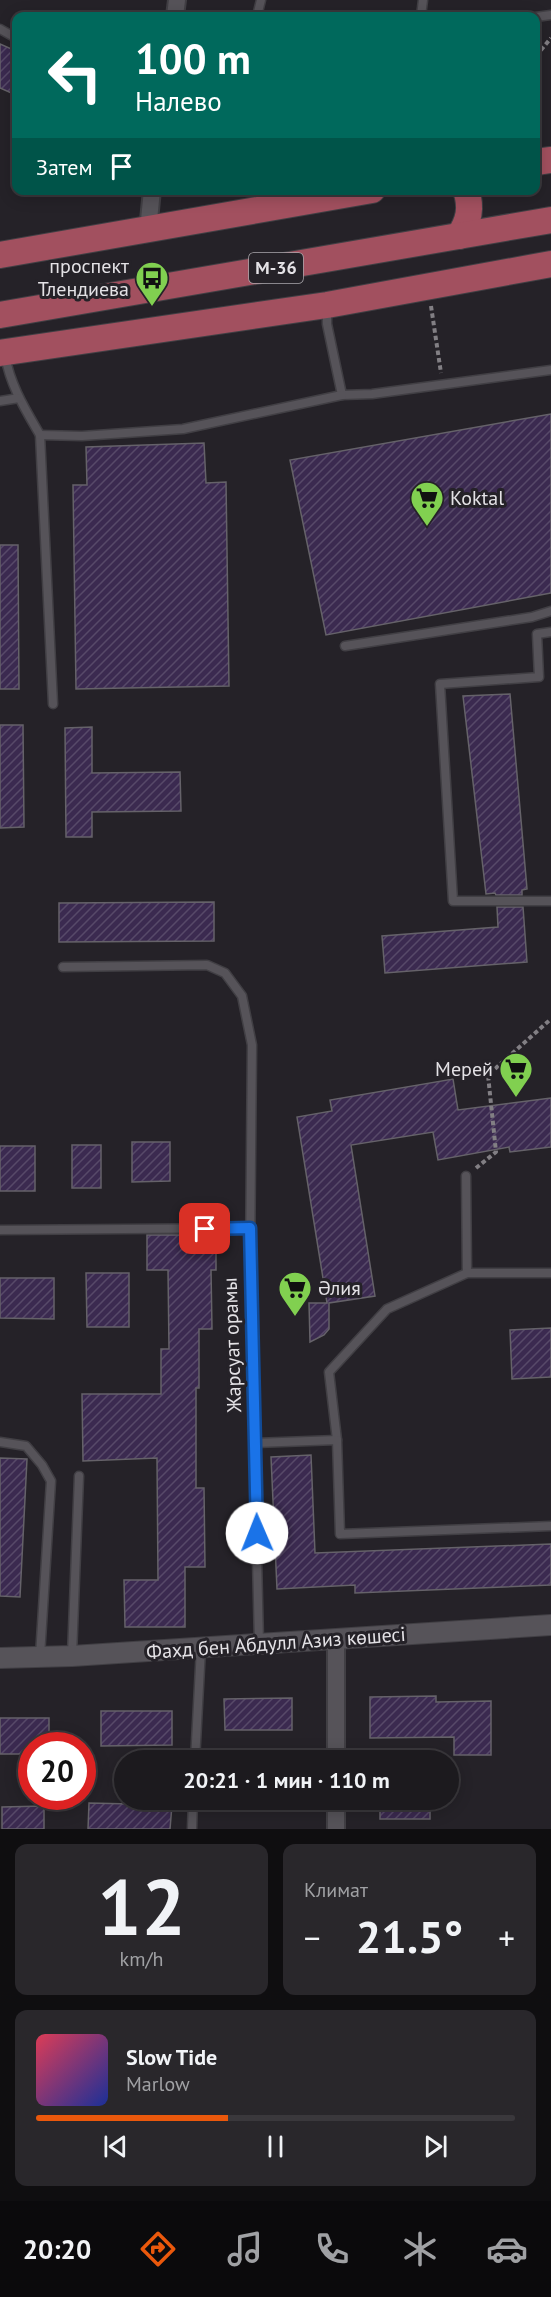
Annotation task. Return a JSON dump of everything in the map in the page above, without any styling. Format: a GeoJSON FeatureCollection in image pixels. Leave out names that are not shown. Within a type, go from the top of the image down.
{"type":"FeatureCollection","features":[{"type":"Feature","properties":{"kind":"main road"},"geometry":{"type":"LineString","coordinates":[[0,255],[344,195]]}},
{"type":"Feature","properties":{"kind":"main road"},"geometry":{"type":"LineString","coordinates":[[459,236],[468,222],[470,207],[467,195]]}},
{"type":"Feature","properties":{"kind":"main road","name":"M-36"},"geometry":{"type":"LineString","coordinates":[[0,315],[551,220]]}},
{"type":"Feature","properties":{"kind":"main road"},"geometry":{"type":"LineString","coordinates":[[2,353],[327,305],[551,264]]}},
{"type":"Feature","properties":{"kind":"street"},"geometry":{"type":"LineString","coordinates":[[148,230],[152,195]]}},
{"type":"Feature","properties":{"kind":"street","name":"Фахд бен Абдулл Азиз көшесі"},"geometry":{"type":"LineString","coordinates":[[0,1658],[72,1656],[551,1625]]}},
{"type":"Feature","properties":{"kind":"street"},"geometry":{"type":"LineString","coordinates":[[336,1639],[336,1750]]}},
{"type":"Feature","properties":{"kind":"street"},"geometry":{"type":"LineString","coordinates":[[336,1810],[336,1829]]}},
{"type":"Feature","properties":{"kind":"lane"},"geometry":{"type":"LineString","coordinates":[[327,305],[327,324],[342,395]]}},
{"type":"Feature","properties":{"kind":"lane"},"geometry":{"type":"LineString","coordinates":[[2,353],[19,398],[40,435],[53,704]]}},
{"type":"Feature","properties":{"kind":"lane"},"geometry":{"type":"LineString","coordinates":[[40,435],[82,436],[183,429],[342,395],[372,394],[551,370]]}},
{"type":"Feature","properties":{"kind":"lane"},"geometry":{"type":"LineString","coordinates":[[0,401],[19,398]]}},
{"type":"Feature","properties":{"kind":"lane"},"geometry":{"type":"LineString","coordinates":[[345,646],[532,617],[551,611]]}},
{"type":"Feature","properties":{"kind":"lane"},"geometry":{"type":"LineString","coordinates":[[551,632],[537,634],[538,677],[440,684],[453,901],[551,902]]}},
{"type":"Feature","properties":{"kind":"lane","name":"Жарсуат орамы"},"geometry":{"type":"LineString","coordinates":[[63,967],[207,965],[225,973],[242,996],[252,1045],[250,1228],[259,1644]]}},
{"type":"Feature","properties":{"kind":"lane"},"geometry":{"type":"LineString","coordinates":[[466,1176],[467,1273]]}},
{"type":"Feature","properties":{"kind":"lane"},"geometry":{"type":"LineString","coordinates":[[0,1230],[250,1228]]}},
{"type":"Feature","properties":{"kind":"lane"},"geometry":{"type":"LineString","coordinates":[[551,1273],[467,1273],[387,1309],[329,1372],[337,1440],[340,1534],[551,1526]]}},
{"type":"Feature","properties":{"kind":"lane"},"geometry":{"type":"LineString","coordinates":[[255,1443],[337,1440]]}},
{"type":"Feature","properties":{"kind":"lane"},"geometry":{"type":"LineString","coordinates":[[0,1442],[26,1446],[42,1465],[51,1481],[40,1657]]}},
{"type":"Feature","properties":{"kind":"lane"},"geometry":{"type":"LineString","coordinates":[[72,1656],[79,1476]]}},
{"type":"Feature","properties":{"kind":"lane"},"geometry":{"type":"LineString","coordinates":[[196,1750],[201,1647]]}},
{"type":"Feature","properties":{"kind":"lane"},"geometry":{"type":"LineString","coordinates":[[192,1829],[193,1810]]}},
{"type":"Feature","properties":{"kind":"path"},"geometry":{"type":"LineString","coordinates":[[540,51],[551,38]]}},
{"type":"Feature","properties":{"kind":"path"},"geometry":{"type":"LineString","coordinates":[[430,306],[442,384]]}},
{"type":"Feature","properties":{"kind":"path"},"geometry":{"type":"LineString","coordinates":[[466,1176],[496,1152],[488,1075],[551,1019]]}},
{"type":"Feature","properties":{"kind":"building"},"geometry":{"type":"Polygon","coordinates":[[[0,44],[12,49],[12,93],[0,88],[0,44]]]}},
{"type":"Feature","properties":{"kind":"building","name":"Koktal"},"geometry":{"type":"Polygon","coordinates":[[[551,414],[551,593],[326,635],[290,460],[551,414]]]}},
{"type":"Feature","properties":{"kind":"building"},"geometry":{"type":"Polygon","coordinates":[[[204,443],[206,483],[226,482],[229,686],[76,689],[73,485],[87,485],[86,447],[204,443]]]}},
{"type":"Feature","properties":{"kind":"building"},"geometry":{"type":"Polygon","coordinates":[[[0,545],[18,545],[19,689],[0,689],[0,545]]]}},
{"type":"Feature","properties":{"kind":"building"},"geometry":{"type":"Polygon","coordinates":[[[510,694],[527,889],[522,890],[522,895],[496,895],[495,893],[486,894],[463,696],[510,694]]]}},
{"type":"Feature","properties":{"kind":"building"},"geometry":{"type":"Polygon","coordinates":[[[0,725],[23,725],[24,827],[0,828],[0,725]]]}},
{"type":"Feature","properties":{"kind":"building"},"geometry":{"type":"Polygon","coordinates":[[[92,727],[92,773],[180,772],[181,811],[92,812],[92,837],[66,837],[65,728],[92,727]]]}},
{"type":"Feature","properties":{"kind":"building"},"geometry":{"type":"Polygon","coordinates":[[[214,902],[214,941],[59,942],[59,903],[214,902]]]}},
{"type":"Feature","properties":{"kind":"building"},"geometry":{"type":"Polygon","coordinates":[[[497,907],[523,907],[527,962],[385,973],[382,936],[498,927],[497,907]]]}},
{"type":"Feature","properties":{"kind":"building"},"geometry":{"type":"Polygon","coordinates":[[[453,1079],[458,1110],[551,1098],[551,1147],[510,1152],[509,1147],[438,1160],[433,1132],[351,1145],[375,1296],[329,1303],[329,1329],[324,1335],[310,1342],[309,1303],[327,1303],[297,1117],[332,1111],[330,1100],[453,1079]]]}},
{"type":"Feature","properties":{"kind":"building"},"geometry":{"type":"Polygon","coordinates":[[[132,1142],[170,1142],[170,1181],[132,1182],[132,1142]]]}},
{"type":"Feature","properties":{"kind":"building"},"geometry":{"type":"Polygon","coordinates":[[[72,1145],[101,1145],[101,1188],[72,1188],[72,1145]]]}},
{"type":"Feature","properties":{"kind":"building"},"geometry":{"type":"Polygon","coordinates":[[[0,1146],[35,1146],[35,1191],[0,1191],[0,1146]]]}},
{"type":"Feature","properties":{"kind":"building"},"geometry":{"type":"Polygon","coordinates":[[[147,1235],[216,1235],[216,1270],[211,1270],[212,1329],[199,1329],[199,1388],[196,1388],[196,1488],[204,1488],[205,1567],[185,1567],[185,1627],[125,1627],[124,1580],[158,1580],[157,1458],[83,1461],[82,1394],[161,1394],[161,1349],[169,1349],[168,1270],[147,1270],[147,1235]]]}},
{"type":"Feature","properties":{"kind":"building"},"geometry":{"type":"Polygon","coordinates":[[[86,1273],[129,1273],[129,1327],[87,1327],[86,1273]]]}},
{"type":"Feature","properties":{"kind":"building"},"geometry":{"type":"Polygon","coordinates":[[[0,1278],[54,1278],[54,1319],[0,1318],[0,1278]]]}},
{"type":"Feature","properties":{"kind":"building"},"geometry":{"type":"Polygon","coordinates":[[[551,1328],[551,1377],[512,1379],[510,1330],[551,1328]]]}},
{"type":"Feature","properties":{"kind":"building"},"geometry":{"type":"Polygon","coordinates":[[[311,1455],[315,1553],[551,1544],[551,1585],[355,1593],[355,1585],[277,1589],[271,1457],[311,1455]]]}},
{"type":"Feature","properties":{"kind":"building"},"geometry":{"type":"Polygon","coordinates":[[[0,1458],[27,1459],[20,1597],[0,1596],[0,1458]]]}},
{"type":"Feature","properties":{"kind":"building"},"geometry":{"type":"Polygon","coordinates":[[[436,1696],[436,1702],[491,1701],[491,1755],[459,1755],[459,1750],[454,1750],[454,1737],[370,1738],[370,1697],[436,1696]]]}},
{"type":"Feature","properties":{"kind":"building"},"geometry":{"type":"Polygon","coordinates":[[[292,1698],[292,1730],[225,1730],[224,1699],[292,1698]]]}},
{"type":"Feature","properties":{"kind":"building"},"geometry":{"type":"Polygon","coordinates":[[[101,1711],[172,1711],[172,1745],[101,1746],[101,1711]]]}},
{"type":"Feature","properties":{"kind":"building"},"geometry":{"type":"Polygon","coordinates":[[[0,1718],[49,1718],[49,1732],[18,1732],[18,1754],[0,1754],[0,1718]]]}},
{"type":"Feature","properties":{"kind":"building"},"geometry":{"type":"Polygon","coordinates":[[[96,1803],[114,1804],[114,1810],[172,1810],[170,1829],[88,1829],[89,1810],[96,1810],[96,1803]]]}},
{"type":"Feature","properties":{"kind":"building"},"geometry":{"type":"Polygon","coordinates":[[[2,1807],[18,1807],[18,1810],[44,1810],[44,1829],[2,1829],[2,1807]]]}},
{"type":"Feature","properties":{"kind":"building"},"geometry":{"type":"Polygon","coordinates":[[[380,1810],[430,1810],[430,1819],[380,1819],[380,1810]]]}},
{"type":"Feature","properties":{"kind":"place","name":"проспект Тлендиева"},"geometry":{"type":"Point","coordinates":[152,307]}},
{"type":"Feature","properties":{"kind":"place","name":"Koktal"},"geometry":{"type":"Point","coordinates":[427,527]}},
{"type":"Feature","properties":{"kind":"place","name":"Мерей"},"geometry":{"type":"Point","coordinates":[516,1098]}},
{"type":"Feature","properties":{"kind":"place","name":"Әлия"},"geometry":{"type":"Point","coordinates":[295,1317]}},
{"type":"Feature","properties":{"kind":"route"},"geometry":{"type":"LineString","coordinates":[[205,1229],[250,1228],[257,1533]]}}]}
